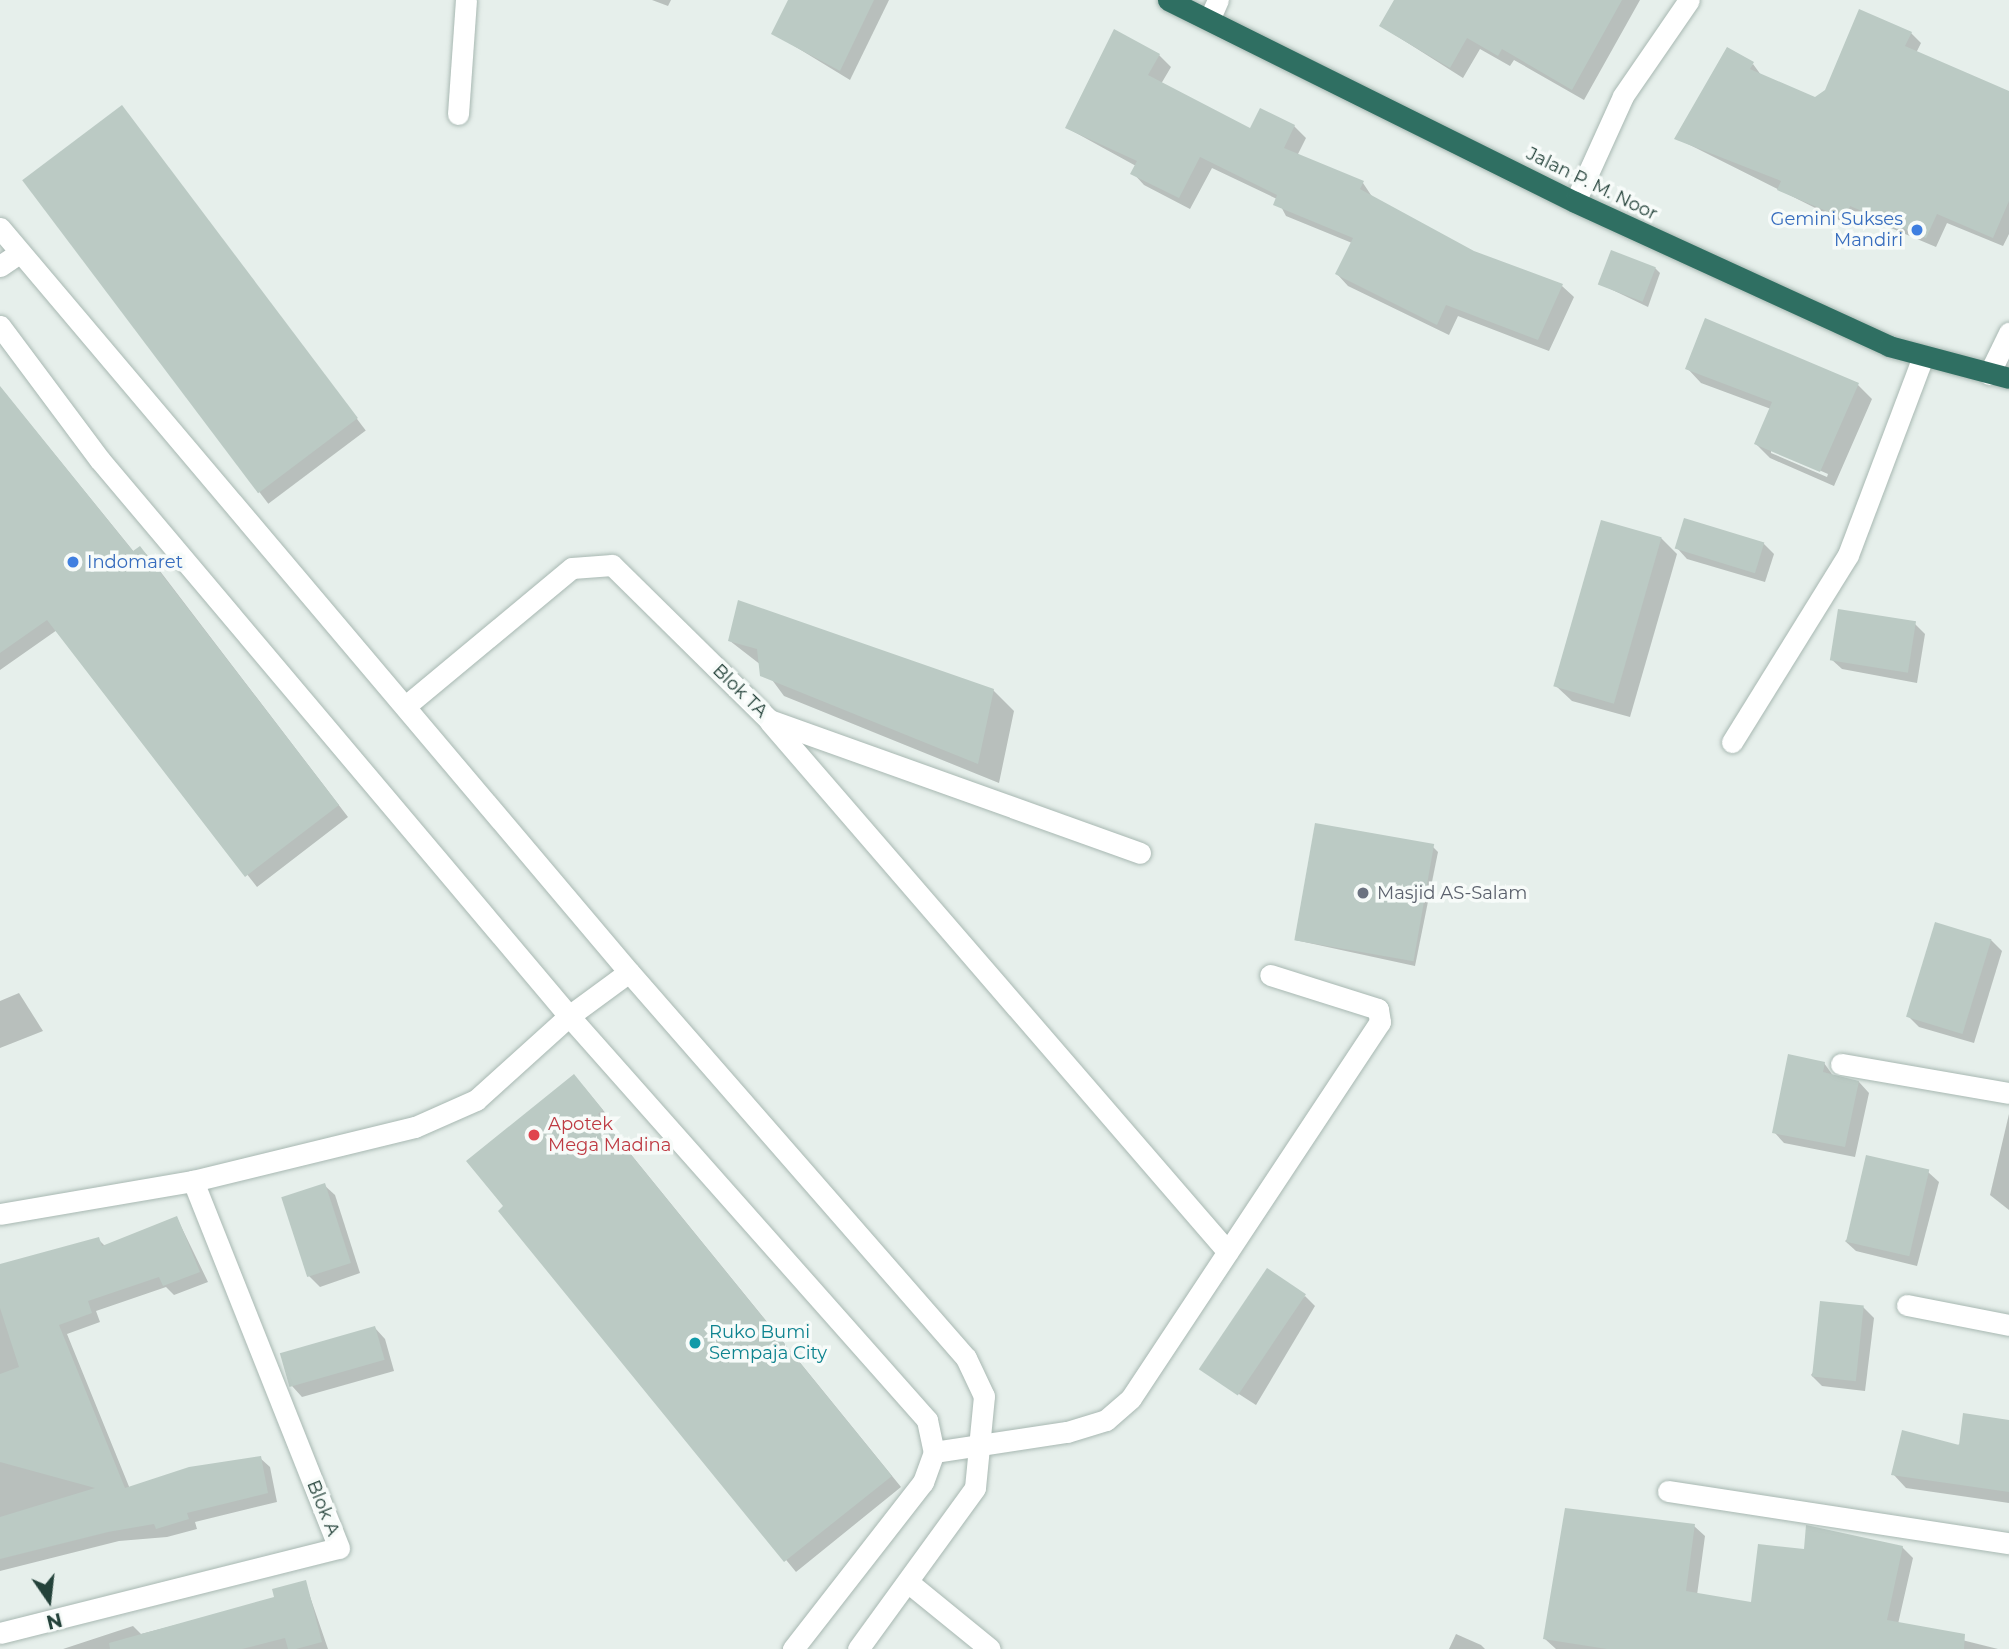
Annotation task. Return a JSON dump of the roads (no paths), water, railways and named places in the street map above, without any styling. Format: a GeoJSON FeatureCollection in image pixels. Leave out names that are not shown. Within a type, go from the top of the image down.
{"type":"FeatureCollection","features":[{"type":"Feature","properties":{"kind":"highway","name":"Jalan P. M. Noor"},"geometry":{"type":"LineString","coordinates":[[1168,0],[1575,202],[1889,346],[1999,376]]}},
{"type":"Feature","properties":{"kind":"street"},"geometry":{"type":"LineString","coordinates":[[458,114],[466,0]]}},
{"type":"Feature","properties":{"kind":"street"},"geometry":{"type":"LineString","coordinates":[[1209,20],[1219,0]]}},
{"type":"Feature","properties":{"kind":"street"},"geometry":{"type":"LineString","coordinates":[[1575,202],[1623,96],[1689,0]]}},
{"type":"Feature","properties":{"kind":"street"},"geometry":{"type":"LineString","coordinates":[[0,228],[408,704],[629,972],[967,1359],[984,1396],[983,1446],[975,1488],[909,1583],[858,1649]]}},
{"type":"Feature","properties":{"kind":"street"},"geometry":{"type":"LineString","coordinates":[[0,265],[19,253]]}},
{"type":"Feature","properties":{"kind":"street"},"geometry":{"type":"LineString","coordinates":[[0,326],[100,460],[569,1016],[927,1420],[934,1452],[923,1482],[793,1649]]}},
{"type":"Feature","properties":{"kind":"street"},"geometry":{"type":"LineString","coordinates":[[1999,376],[2009,333]]}},
{"type":"Feature","properties":{"kind":"street"},"geometry":{"type":"LineString","coordinates":[[1732,742],[1848,555],[1923,356]]}},
{"type":"Feature","properties":{"kind":"street","name":"Blok TA"},"geometry":{"type":"LineString","coordinates":[[408,704],[572,568],[612,565],[769,720],[1140,853]]}},
{"type":"Feature","properties":{"kind":"street"},"geometry":{"type":"LineString","coordinates":[[769,720],[1228,1252]]}},
{"type":"Feature","properties":{"kind":"street"},"geometry":{"type":"LineString","coordinates":[[0,1214],[192,1181],[437,1118],[506,1078],[569,1016],[629,972]]}},
{"type":"Feature","properties":{"kind":"street"},"geometry":{"type":"LineString","coordinates":[[934,1452],[983,1446],[1106,1419],[1131,1398],[1380,1022],[1378,1009],[1270,975]]}},
{"type":"Feature","properties":{"kind":"street"},"geometry":{"type":"LineString","coordinates":[[1841,1064],[2009,1093]]}},
{"type":"Feature","properties":{"kind":"street","name":"Blok A"},"geometry":{"type":"LineString","coordinates":[[0,1633],[339,1548],[192,1181]]}},
{"type":"Feature","properties":{"kind":"street"},"geometry":{"type":"LineString","coordinates":[[1907,1305],[2009,1325]]}},
{"type":"Feature","properties":{"kind":"street"},"geometry":{"type":"LineString","coordinates":[[1668,1491],[2009,1543]]}},
{"type":"Feature","properties":{"kind":"street"},"geometry":{"type":"LineString","coordinates":[[909,1583],[990,1649]]}},
{"type":"Feature","properties":{"kind":"place","name":"Gemini Sukses Mandiri"},"geometry":{"type":"Point","coordinates":[1917,230]}},
{"type":"Feature","properties":{"kind":"place","name":"Indomaret"},"geometry":{"type":"Point","coordinates":[73,562]}},
{"type":"Feature","properties":{"kind":"place","name":"Masjid AS-Salam"},"geometry":{"type":"Point","coordinates":[1363,893]}},
{"type":"Feature","properties":{"kind":"place","name":"Apotek Mega Madina"},"geometry":{"type":"Point","coordinates":[534,1135]}},
{"type":"Feature","properties":{"kind":"place","name":"Ruko Bumi Sempaja City"},"geometry":{"type":"Point","coordinates":[695,1343]}}]}
